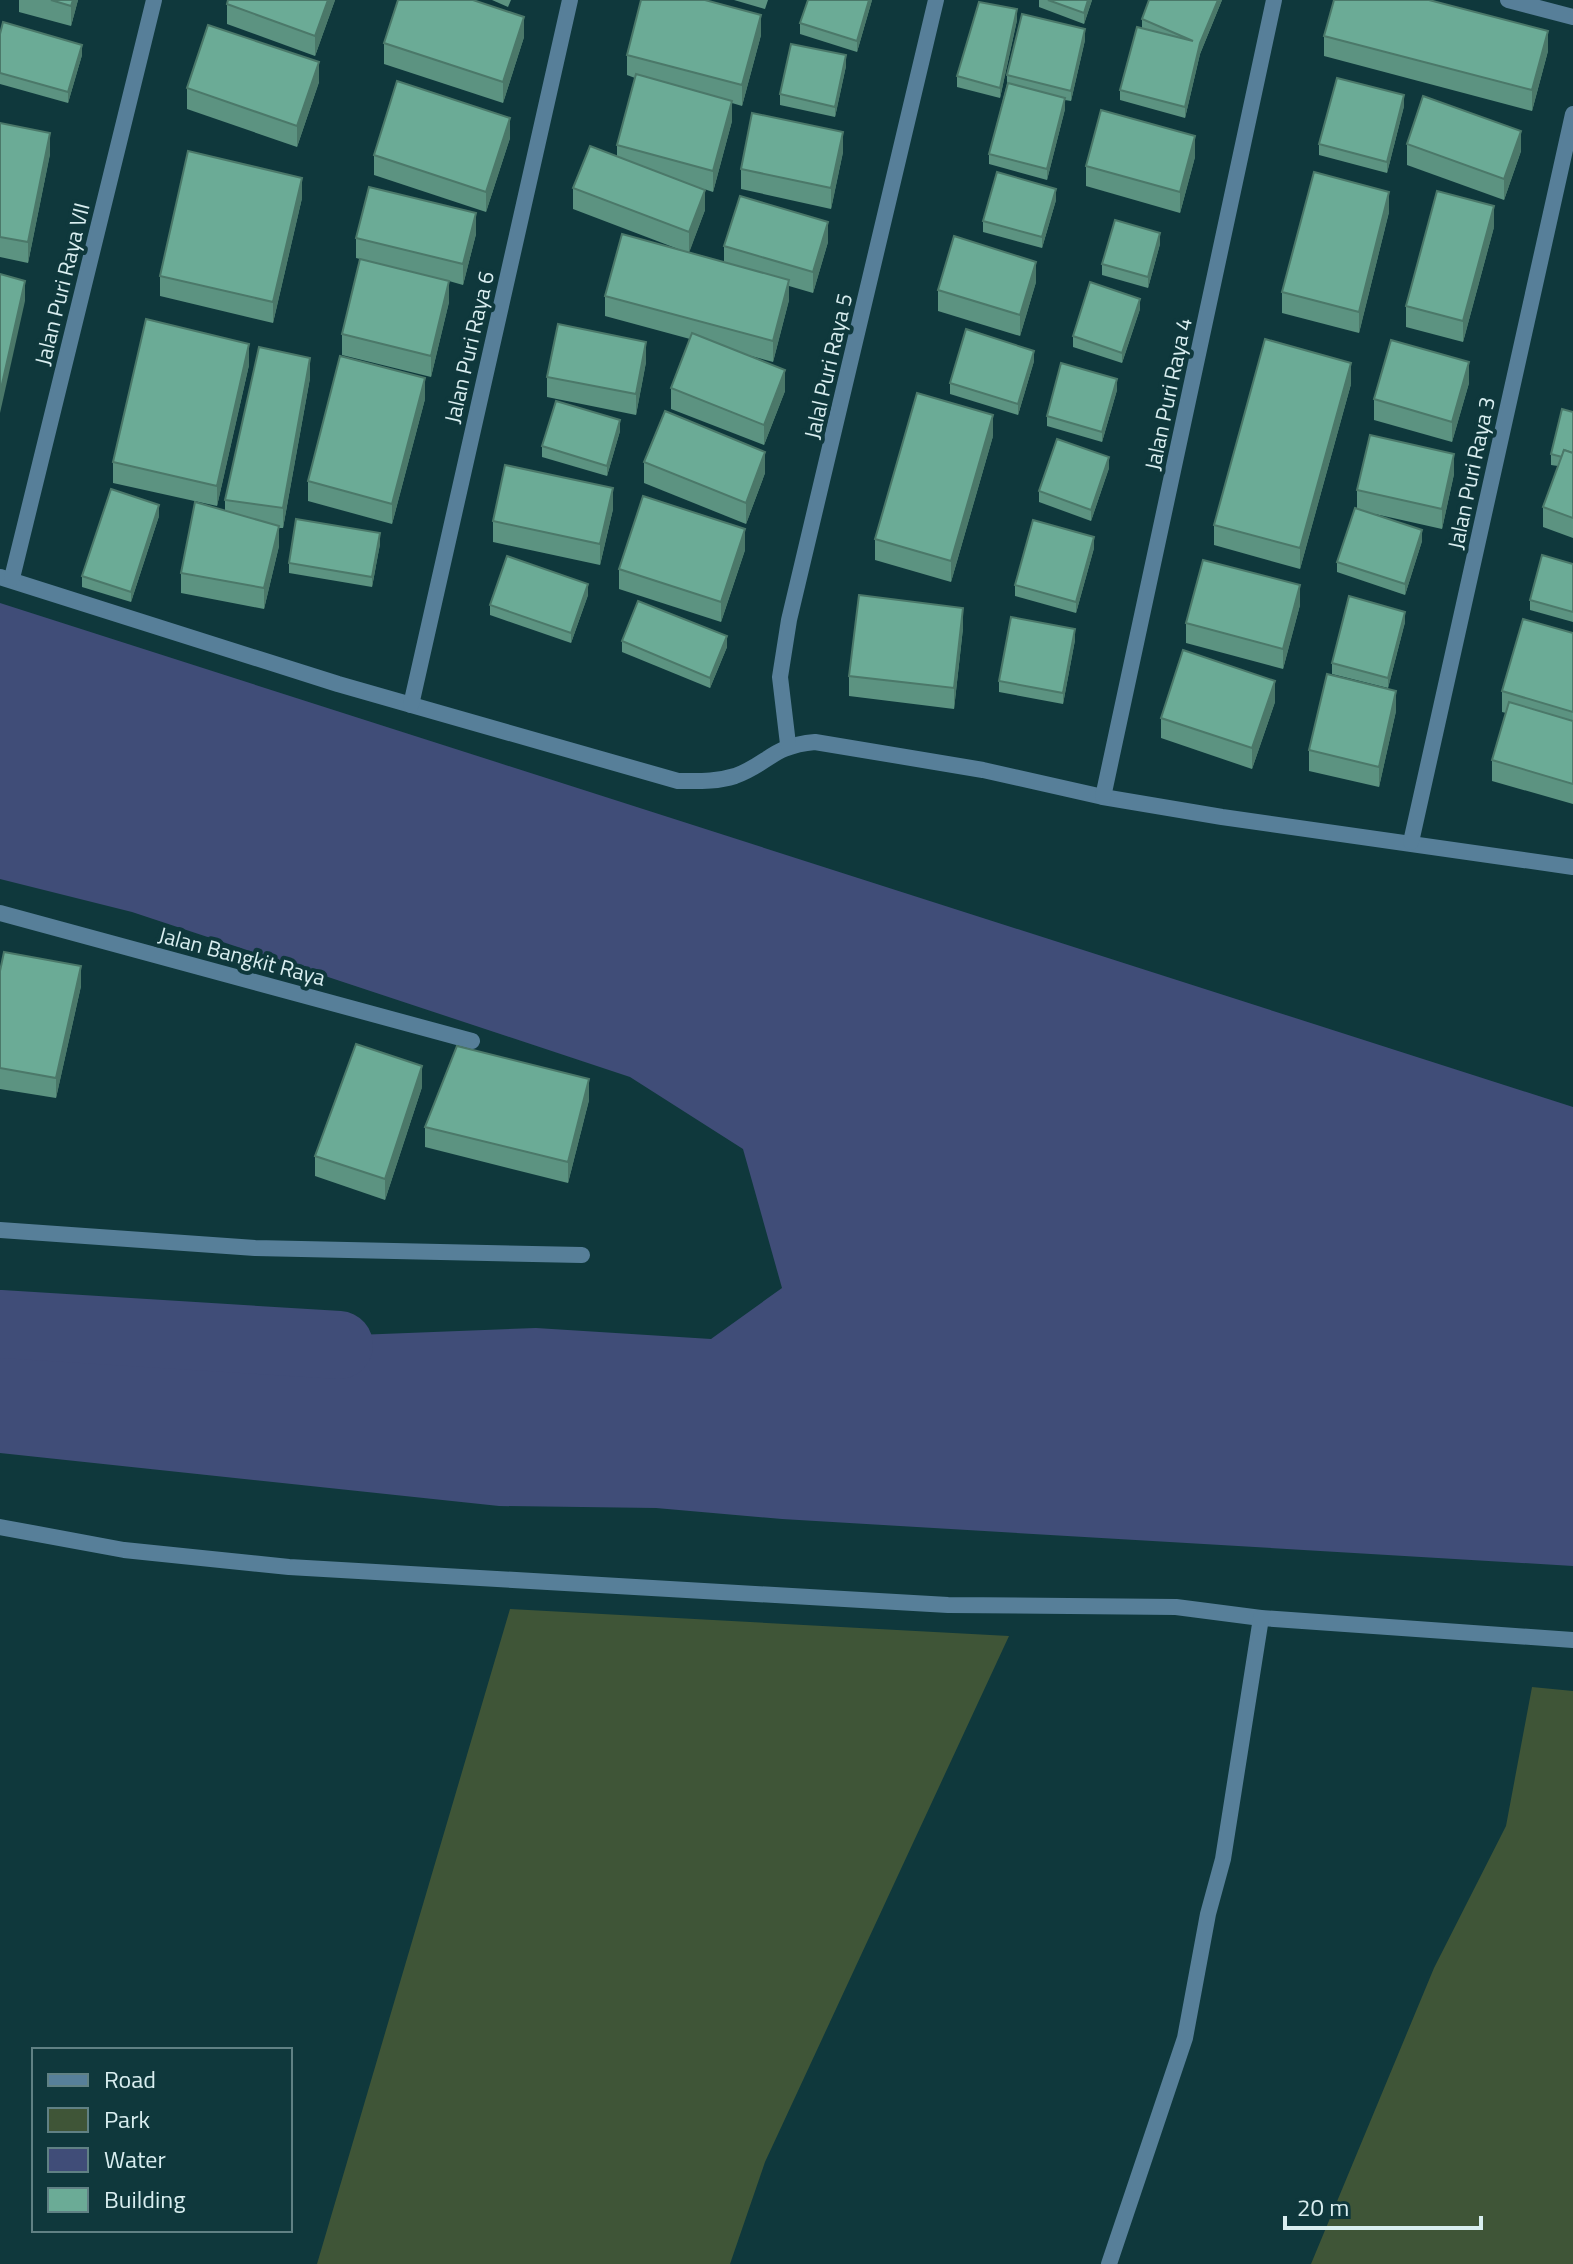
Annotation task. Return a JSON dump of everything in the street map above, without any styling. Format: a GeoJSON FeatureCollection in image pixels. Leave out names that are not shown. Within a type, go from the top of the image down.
{"type":"FeatureCollection","features":[{"type":"Feature","properties":{"kind":"street","name":"Jalan Puri Raya VII"},"geometry":{"type":"LineString","coordinates":[[6,577],[154,0]]}},
{"type":"Feature","properties":{"kind":"street","name":"Jalan Puri Raya 6"},"geometry":{"type":"LineString","coordinates":[[411,705],[570,0]]}},
{"type":"Feature","properties":{"kind":"street","name":"Jalal Puri Raya 5"},"geometry":{"type":"LineString","coordinates":[[788,744],[780,677],[789,620],[936,0]]}},
{"type":"Feature","properties":{"kind":"street","name":"Jalan Puri Raya 4"},"geometry":{"type":"LineString","coordinates":[[1103,797],[1274,0]]}},
{"type":"Feature","properties":{"kind":"street"},"geometry":{"type":"LineString","coordinates":[[1508,0],[1573,17]]}},
{"type":"Feature","properties":{"kind":"street","name":"Jalan Puri Raya 3"},"geometry":{"type":"LineString","coordinates":[[1411,842],[1573,114]]}},
{"type":"Feature","properties":{"kind":"street"},"geometry":{"type":"LineString","coordinates":[[6,577],[209,644],[624,769],[678,781],[711,781],[734,776],[788,744],[815,742],[968,767],[1103,797],[1573,867]]}},
{"type":"Feature","properties":{"kind":"street","name":"Jalan Bangkit Raya"},"geometry":{"type":"LineString","coordinates":[[0,913],[472,1041]]}},
{"type":"Feature","properties":{"kind":"street"},"geometry":{"type":"LineString","coordinates":[[0,1230],[255,1248],[582,1255]]}},
{"type":"Feature","properties":{"kind":"street"},"geometry":{"type":"LineString","coordinates":[[0,1527],[124,1550],[289,1567],[948,1605],[1176,1607],[1261,1618],[1573,1640]]}},
{"type":"Feature","properties":{"kind":"street"},"geometry":{"type":"LineString","coordinates":[[1109,2264],[1185,2038],[1208,1914],[1223,1859],[1261,1618]]}},
{"type":"Feature","properties":{"kind":"green space"},"geometry":{"type":"Polygon","coordinates":[[[510,1609],[1009,1636],[765,2162],[730,2264],[317,2264],[510,1609]]]}},
{"type":"Feature","properties":{"kind":"green space"},"geometry":{"type":"Polygon","coordinates":[[[1532,1687],[1573,1691],[1573,2264],[1311,2264],[1434,1968],[1506,1826],[1532,1687]]]}},
{"type":"Feature","properties":{"kind":"water"},"geometry":{"type":"Polygon","coordinates":[[[0,603],[1573,1107],[1573,1566],[782,1519],[656,1508],[499,1506],[0,1453],[0,1349],[536,1328],[711,1339],[782,1288],[743,1149],[630,1077],[132,912],[0,879],[0,603]]]}},
{"type":"Feature","properties":{"kind":"building"},"geometry":{"type":"Polygon","coordinates":[[[51,0],[73,0],[71,6],[51,0]]]}},
{"type":"Feature","properties":{"kind":"building"},"geometry":{"type":"Polygon","coordinates":[[[228,0],[328,0],[315,36],[227,4],[228,0]]]}},
{"type":"Feature","properties":{"kind":"building"},"geometry":{"type":"Polygon","coordinates":[[[398,0],[473,0],[524,17],[503,82],[384,43],[398,0]]]}},
{"type":"Feature","properties":{"kind":"building"},"geometry":{"type":"Polygon","coordinates":[[[641,0],[705,0],[761,15],[742,85],[627,55],[641,0]]]}},
{"type":"Feature","properties":{"kind":"building"},"geometry":{"type":"Polygon","coordinates":[[[808,0],[869,0],[857,41],[800,23],[808,0]]]}},
{"type":"Feature","properties":{"kind":"building"},"geometry":{"type":"Polygon","coordinates":[[[1048,0],[1088,0],[1084,13],[1048,0]]]}},
{"type":"Feature","properties":{"kind":"building"},"geometry":{"type":"Polygon","coordinates":[[[1149,0],[1218,0],[1200,43],[1185,107],[1120,90],[1137,27],[1193,41],[1142,19],[1149,0]]]}},
{"type":"Feature","properties":{"kind":"building"},"geometry":{"type":"Polygon","coordinates":[[[1334,0],[1429,0],[1548,31],[1532,90],[1324,36],[1334,0]]]}},
{"type":"Feature","properties":{"kind":"building"},"geometry":{"type":"Polygon","coordinates":[[[979,2],[1017,9],[1000,88],[957,76],[979,2]]]}},
{"type":"Feature","properties":{"kind":"building"},"geometry":{"type":"Polygon","coordinates":[[[1022,14],[1085,29],[1071,91],[1007,75],[1022,14]]]}},
{"type":"Feature","properties":{"kind":"building"},"geometry":{"type":"Polygon","coordinates":[[[3,22],[82,45],[68,92],[0,73],[3,22]]]}},
{"type":"Feature","properties":{"kind":"building"},"geometry":{"type":"Polygon","coordinates":[[[208,25],[319,62],[297,126],[187,88],[208,25]]]}},
{"type":"Feature","properties":{"kind":"building"},"geometry":{"type":"Polygon","coordinates":[[[791,44],[846,55],[835,107],[780,94],[791,44]]]}},
{"type":"Feature","properties":{"kind":"building"},"geometry":{"type":"Polygon","coordinates":[[[636,74],[732,101],[713,171],[617,145],[636,74]]]}},
{"type":"Feature","properties":{"kind":"building"},"geometry":{"type":"Polygon","coordinates":[[[1337,78],[1404,95],[1387,162],[1319,144],[1337,78]]]}},
{"type":"Feature","properties":{"kind":"building"},"geometry":{"type":"Polygon","coordinates":[[[397,81],[510,118],[486,192],[374,155],[397,81]]]}},
{"type":"Feature","properties":{"kind":"building"},"geometry":{"type":"Polygon","coordinates":[[[1008,83],[1065,98],[1047,169],[989,154],[1008,83]]]}},
{"type":"Feature","properties":{"kind":"building"},"geometry":{"type":"Polygon","coordinates":[[[1423,96],[1521,131],[1504,179],[1407,144],[1423,96]]]}},
{"type":"Feature","properties":{"kind":"building"},"geometry":{"type":"Polygon","coordinates":[[[1101,110],[1195,136],[1180,192],[1086,166],[1101,110]]]}},
{"type":"Feature","properties":{"kind":"building"},"geometry":{"type":"Polygon","coordinates":[[[752,113],[843,132],[831,188],[741,169],[752,113]]]}},
{"type":"Feature","properties":{"kind":"building"},"geometry":{"type":"Polygon","coordinates":[[[0,123],[50,133],[28,242],[0,237],[0,123]]]}},
{"type":"Feature","properties":{"kind":"building"},"geometry":{"type":"Polygon","coordinates":[[[590,146],[705,190],[689,232],[573,188],[590,146]]]}},
{"type":"Feature","properties":{"kind":"building"},"geometry":{"type":"Polygon","coordinates":[[[188,151],[302,178],[273,302],[160,276],[188,151]]]}},
{"type":"Feature","properties":{"kind":"building"},"geometry":{"type":"Polygon","coordinates":[[[997,172],[1056,189],[1042,237],[983,221],[997,172]]]}},
{"type":"Feature","properties":{"kind":"building"},"geometry":{"type":"Polygon","coordinates":[[[1314,172],[1389,192],[1359,312],[1282,292],[1314,172]]]}},
{"type":"Feature","properties":{"kind":"building"},"geometry":{"type":"Polygon","coordinates":[[[369,187],[476,213],[463,264],[356,238],[369,187]]]}},
{"type":"Feature","properties":{"kind":"building"},"geometry":{"type":"Polygon","coordinates":[[[1437,191],[1494,206],[1463,321],[1406,306],[1437,191]]]}},
{"type":"Feature","properties":{"kind":"building"},"geometry":{"type":"Polygon","coordinates":[[[740,196],[828,222],[813,272],[724,246],[740,196]]]}},
{"type":"Feature","properties":{"kind":"building"},"geometry":{"type":"Polygon","coordinates":[[[1115,220],[1160,233],[1148,277],[1102,264],[1115,220]]]}},
{"type":"Feature","properties":{"kind":"building"},"geometry":{"type":"Polygon","coordinates":[[[622,234],[789,280],[773,341],[605,296],[622,234]]]}},
{"type":"Feature","properties":{"kind":"building"},"geometry":{"type":"Polygon","coordinates":[[[954,236],[1036,262],[1020,315],[938,290],[954,236]]]}},
{"type":"Feature","properties":{"kind":"building"},"geometry":{"type":"Polygon","coordinates":[[[360,259],[449,281],[431,356],[342,334],[360,259]]]}},
{"type":"Feature","properties":{"kind":"building"},"geometry":{"type":"Polygon","coordinates":[[[0,274],[25,281],[0,393],[0,274]]]}},
{"type":"Feature","properties":{"kind":"building"},"geometry":{"type":"Polygon","coordinates":[[[1090,282],[1140,299],[1122,353],[1073,336],[1090,282]]]}},
{"type":"Feature","properties":{"kind":"building"},"geometry":{"type":"Polygon","coordinates":[[[146,319],[249,344],[217,486],[113,462],[146,319]]]}},
{"type":"Feature","properties":{"kind":"building"},"geometry":{"type":"Polygon","coordinates":[[[558,324],[646,342],[636,394],[547,377],[558,324]]]}},
{"type":"Feature","properties":{"kind":"building"},"geometry":{"type":"Polygon","coordinates":[[[966,329],[1034,351],[1018,404],[950,383],[966,329]]]}},
{"type":"Feature","properties":{"kind":"building"},"geometry":{"type":"Polygon","coordinates":[[[692,333],[785,370],[764,425],[671,388],[692,333]]]}},
{"type":"Feature","properties":{"kind":"building"},"geometry":{"type":"Polygon","coordinates":[[[1265,339],[1351,363],[1300,548],[1214,525],[1265,339]]]}},
{"type":"Feature","properties":{"kind":"building"},"geometry":{"type":"Polygon","coordinates":[[[1391,340],[1469,362],[1452,422],[1374,399],[1391,340]]]}},
{"type":"Feature","properties":{"kind":"building"},"geometry":{"type":"Polygon","coordinates":[[[259,347],[310,358],[283,508],[225,500],[259,347]]]}},
{"type":"Feature","properties":{"kind":"building"},"geometry":{"type":"Polygon","coordinates":[[[340,356],[425,378],[392,504],[308,481],[340,356]]]}},
{"type":"Feature","properties":{"kind":"building"},"geometry":{"type":"Polygon","coordinates":[[[1061,363],[1117,379],[1102,432],[1047,416],[1061,363]]]}},
{"type":"Feature","properties":{"kind":"building"},"geometry":{"type":"Polygon","coordinates":[[[917,393],[993,415],[951,561],[875,539],[917,393]]]}},
{"type":"Feature","properties":{"kind":"building"},"geometry":{"type":"Polygon","coordinates":[[[556,401],[620,420],[607,466],[542,446],[556,401]]]}},
{"type":"Feature","properties":{"kind":"building"},"geometry":{"type":"Polygon","coordinates":[[[1562,409],[1573,412],[1573,453],[1564,450],[1562,457],[1551,454],[1562,409]]]}},
{"type":"Feature","properties":{"kind":"building"},"geometry":{"type":"Polygon","coordinates":[[[665,411],[765,452],[746,503],[644,462],[665,411]]]}},
{"type":"Feature","properties":{"kind":"building"},"geometry":{"type":"Polygon","coordinates":[[[1370,435],[1454,454],[1442,509],[1357,490],[1370,435]]]}},
{"type":"Feature","properties":{"kind":"building"},"geometry":{"type":"Polygon","coordinates":[[[1057,439],[1109,457],[1091,510],[1039,491],[1057,439]]]}},
{"type":"Feature","properties":{"kind":"building"},"geometry":{"type":"Polygon","coordinates":[[[1564,450],[1573,453],[1573,518],[1543,507],[1564,450]]]}},
{"type":"Feature","properties":{"kind":"building"},"geometry":{"type":"Polygon","coordinates":[[[505,465],[613,488],[600,544],[493,521],[505,465]]]}},
{"type":"Feature","properties":{"kind":"building"},"geometry":{"type":"Polygon","coordinates":[[[111,489],[159,505],[131,592],[82,576],[111,489]]]}},
{"type":"Feature","properties":{"kind":"building"},"geometry":{"type":"Polygon","coordinates":[[[643,496],[745,529],[721,602],[619,569],[643,496]]]}},
{"type":"Feature","properties":{"kind":"building"},"geometry":{"type":"Polygon","coordinates":[[[195,502],[279,526],[264,588],[181,573],[195,502]]]}},
{"type":"Feature","properties":{"kind":"building"},"geometry":{"type":"Polygon","coordinates":[[[1355,508],[1422,530],[1405,584],[1337,562],[1355,508]]]}},
{"type":"Feature","properties":{"kind":"building"},"geometry":{"type":"Polygon","coordinates":[[[296,519],[380,533],[372,577],[289,563],[296,519]]]}},
{"type":"Feature","properties":{"kind":"building"},"geometry":{"type":"Polygon","coordinates":[[[1033,520],[1094,537],[1076,602],[1015,585],[1033,520]]]}},
{"type":"Feature","properties":{"kind":"building"},"geometry":{"type":"Polygon","coordinates":[[[1542,555],[1573,564],[1573,612],[1530,600],[1542,555]]]}},
{"type":"Feature","properties":{"kind":"building"},"geometry":{"type":"Polygon","coordinates":[[[507,556],[588,584],[571,633],[490,605],[507,556]]]}},
{"type":"Feature","properties":{"kind":"building"},"geometry":{"type":"Polygon","coordinates":[[[1203,560],[1300,585],[1283,649],[1186,623],[1203,560]]]}},
{"type":"Feature","properties":{"kind":"building"},"geometry":{"type":"Polygon","coordinates":[[[859,595],[963,608],[954,688],[849,676],[859,595]]]}},
{"type":"Feature","properties":{"kind":"building"},"geometry":{"type":"Polygon","coordinates":[[[1349,596],[1405,612],[1388,678],[1332,663],[1349,596]]]}},
{"type":"Feature","properties":{"kind":"building"},"geometry":{"type":"Polygon","coordinates":[[[638,601],[727,636],[710,678],[622,641],[638,601]]]}},
{"type":"Feature","properties":{"kind":"building"},"geometry":{"type":"Polygon","coordinates":[[[1011,617],[1075,629],[1063,693],[999,681],[1011,617]]]}},
{"type":"Feature","properties":{"kind":"building"},"geometry":{"type":"Polygon","coordinates":[[[1523,619],[1573,633],[1573,712],[1502,691],[1523,619]]]}},
{"type":"Feature","properties":{"kind":"building"},"geometry":{"type":"Polygon","coordinates":[[[1183,650],[1275,681],[1252,748],[1161,718],[1183,650]]]}},
{"type":"Feature","properties":{"kind":"building"},"geometry":{"type":"Polygon","coordinates":[[[1327,674],[1396,691],[1379,767],[1309,750],[1327,674]]]}},
{"type":"Feature","properties":{"kind":"building"},"geometry":{"type":"Polygon","coordinates":[[[1509,702],[1573,721],[1573,784],[1492,760],[1509,702]]]}},
{"type":"Feature","properties":{"kind":"building"},"geometry":{"type":"Polygon","coordinates":[[[4,952],[81,966],[56,1078],[0,1068],[0,971],[4,952]]]}},
{"type":"Feature","properties":{"kind":"building"},"geometry":{"type":"Polygon","coordinates":[[[356,1044],[422,1066],[385,1179],[315,1156],[356,1044]]]}},
{"type":"Feature","properties":{"kind":"building"},"geometry":{"type":"Polygon","coordinates":[[[457,1046],[589,1079],[568,1162],[425,1127],[457,1046]]]}},
{"type":"Feature","properties":{"kind":"waterway"},"geometry":{"type":"LineString","coordinates":[[0,1324],[339,1345]]}}]}
